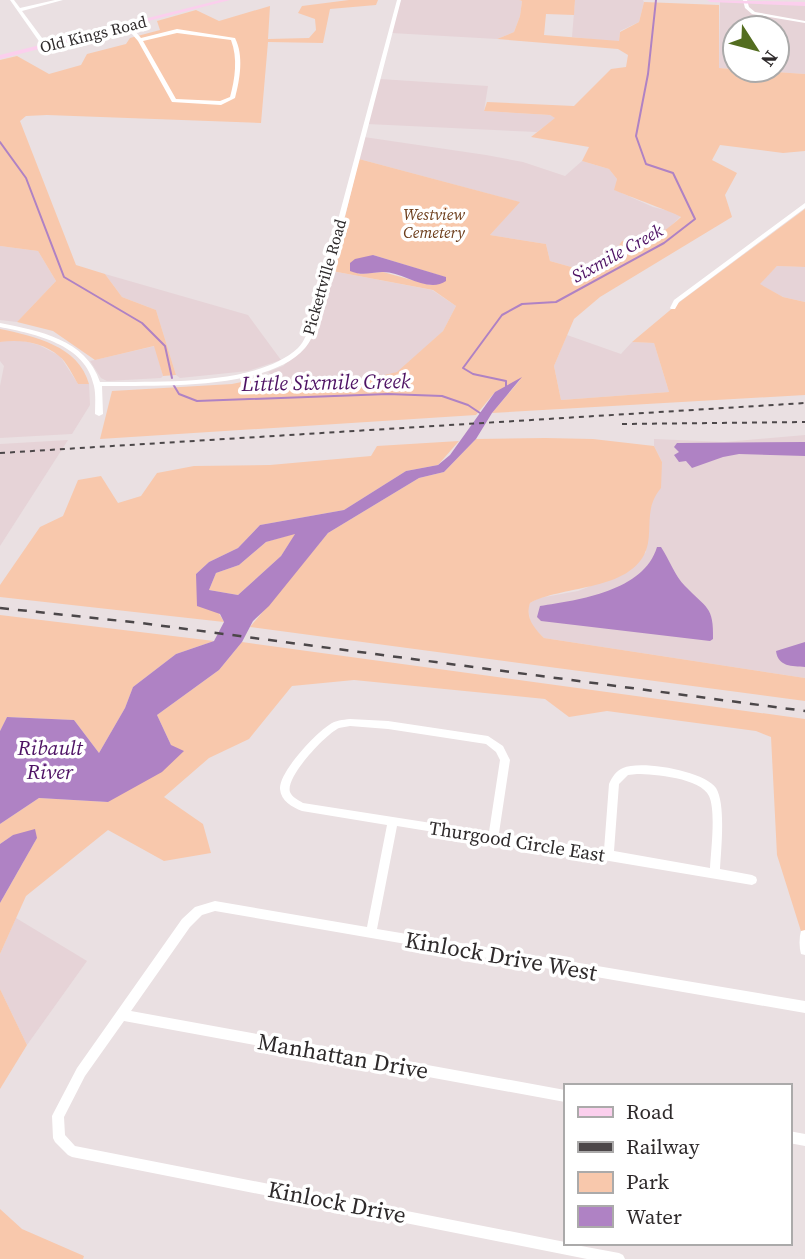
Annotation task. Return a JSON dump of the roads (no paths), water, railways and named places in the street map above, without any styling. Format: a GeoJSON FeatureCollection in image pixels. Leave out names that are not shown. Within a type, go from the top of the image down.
{"type":"FeatureCollection","features":[{"type":"Feature","properties":{"kind":"main road"},"geometry":{"type":"LineString","coordinates":[[186,0],[194,8]]}},
{"type":"Feature","properties":{"kind":"main road","name":"Old Kings Road"},"geometry":{"type":"LineString","coordinates":[[0,57],[227,0]]}},
{"type":"Feature","properties":{"kind":"main road"},"geometry":{"type":"LineString","coordinates":[[710,0],[805,4]]}},
{"type":"Feature","properties":{"kind":"street"},"geometry":{"type":"LineString","coordinates":[[12,0],[45,46]]}},
{"type":"Feature","properties":{"kind":"street"},"geometry":{"type":"LineString","coordinates":[[19,10],[61,0]]}},
{"type":"Feature","properties":{"kind":"street","name":"Pickettville Road"},"geometry":{"type":"LineString","coordinates":[[98,384],[205,380],[246,375],[275,367],[302,348],[308,339],[320,297],[399,0]]}},
{"type":"Feature","properties":{"kind":"street"},"geometry":{"type":"LineString","coordinates":[[745,1],[749,10],[754,13],[805,22]]}},
{"type":"Feature","properties":{"kind":"street"},"geometry":{"type":"LineString","coordinates":[[127,25],[140,40],[174,101],[221,103],[232,98],[236,43],[227,38],[177,31],[140,40]]}},
{"type":"Feature","properties":{"kind":"street"},"geometry":{"type":"LineString","coordinates":[[227,38],[234,31]]}},
{"type":"Feature","properties":{"kind":"street"},"geometry":{"type":"LineString","coordinates":[[673,308],[676,301],[805,205]]}},
{"type":"Feature","properties":{"kind":"street"},"geometry":{"type":"LineString","coordinates":[[0,325],[42,334],[67,346],[85,361],[98,384],[99,414]]}},
{"type":"Feature","properties":{"kind":"street","name":"Thurgood Circle East"},"geometry":{"type":"LineString","coordinates":[[493,838],[505,760],[500,749],[488,740],[352,722],[337,725],[322,735],[289,776],[286,794],[289,800],[302,807],[393,821],[493,838],[715,873],[752,880]]}},
{"type":"Feature","properties":{"kind":"street"},"geometry":{"type":"LineString","coordinates":[[609,856],[614,784],[621,774],[632,769],[696,778],[708,786],[715,797],[715,873]]}},
{"type":"Feature","properties":{"kind":"street"},"geometry":{"type":"LineString","coordinates":[[371,933],[393,821]]}},
{"type":"Feature","properties":{"kind":"street","name":"Kinlock Drive West"},"geometry":{"type":"LineString","coordinates":[[121,1015],[186,923],[199,911],[215,906],[805,1007]]}},
{"type":"Feature","properties":{"kind":"street","name":"Manhattan Drive"},"geometry":{"type":"LineString","coordinates":[[121,1015],[564,1096]]}},
{"type":"Feature","properties":{"kind":"street","name":"Kinlock Drive"},"geometry":{"type":"LineString","coordinates":[[121,1015],[80,1072],[58,1116],[59,1138],[72,1151],[619,1259]]}},
{"type":"Feature","properties":{"kind":"water"},"geometry":{"type":"Polygon","coordinates":[[[373,255],[446,277],[446,281],[431,285],[390,273],[362,274],[350,271],[350,263],[355,259],[373,255]]]}},
{"type":"Feature","properties":{"kind":"water","name":"Ribault River"},"geometry":{"type":"Polygon","coordinates":[[[522,377],[492,413],[476,439],[444,472],[419,478],[328,533],[269,606],[253,621],[242,642],[219,670],[157,715],[171,745],[184,751],[162,772],[108,802],[39,798],[0,824],[0,731],[7,717],[74,720],[99,753],[125,708],[133,687],[176,654],[214,641],[224,622],[220,614],[197,606],[196,574],[209,562],[238,548],[260,525],[344,510],[406,471],[438,465],[450,455],[495,392],[522,377]],[[295,534],[266,542],[239,565],[216,573],[209,590],[238,595],[281,556],[295,534]]]}},
{"type":"Feature","properties":{"kind":"water"},"geometry":{"type":"Polygon","coordinates":[[[805,442],[805,456],[739,454],[692,468],[686,461],[679,462],[674,455],[679,452],[674,447],[677,443],[805,442]]]}},
{"type":"Feature","properties":{"kind":"water"},"geometry":{"type":"Polygon","coordinates":[[[657,547],[661,547],[681,582],[707,608],[713,628],[713,639],[710,641],[541,621],[537,617],[540,606],[591,596],[625,583],[639,574],[650,562],[657,547]]]}},
{"type":"Feature","properties":{"kind":"water"},"geometry":{"type":"Polygon","coordinates":[[[805,642],[805,667],[786,665],[777,656],[776,651],[805,642]]]}},
{"type":"Feature","properties":{"kind":"water"},"geometry":{"type":"Polygon","coordinates":[[[35,829],[37,838],[0,903],[0,844],[13,835],[35,829]]]}},
{"type":"Feature","properties":{"kind":"waterway","name":"Sixmile Creek"},"geometry":{"type":"LineString","coordinates":[[506,389],[506,381],[473,374],[463,368],[502,315],[522,304],[556,302],[664,243],[695,219],[673,173],[646,164],[636,136],[648,74],[656,0]]}},
{"type":"Feature","properties":{"kind":"waterway","name":"Little Sixmile Creek"},"geometry":{"type":"LineString","coordinates":[[0,142],[26,178],[64,277],[142,323],[165,346],[172,378]]}},
{"type":"Feature","properties":{"kind":"waterway","name":"Little Sixmile Creek"},"geometry":{"type":"LineString","coordinates":[[173,384],[179,394],[197,401],[388,394],[442,396],[468,405],[480,413]]}},
{"type":"Feature","properties":{"kind":"railway"},"geometry":{"type":"LineString","coordinates":[[0,453],[805,403]]}},
{"type":"Feature","properties":{"kind":"railway"},"geometry":{"type":"LineString","coordinates":[[622,424],[805,422]]}},
{"type":"Feature","properties":{"kind":"railway"},"geometry":{"type":"LineString","coordinates":[[0,608],[141,623],[805,711]]}},
{"type":"Feature","properties":{"kind":"park label","name":"Westview Cemetery"},"geometry":{"type":"Point","coordinates":[434,223]}}]}
